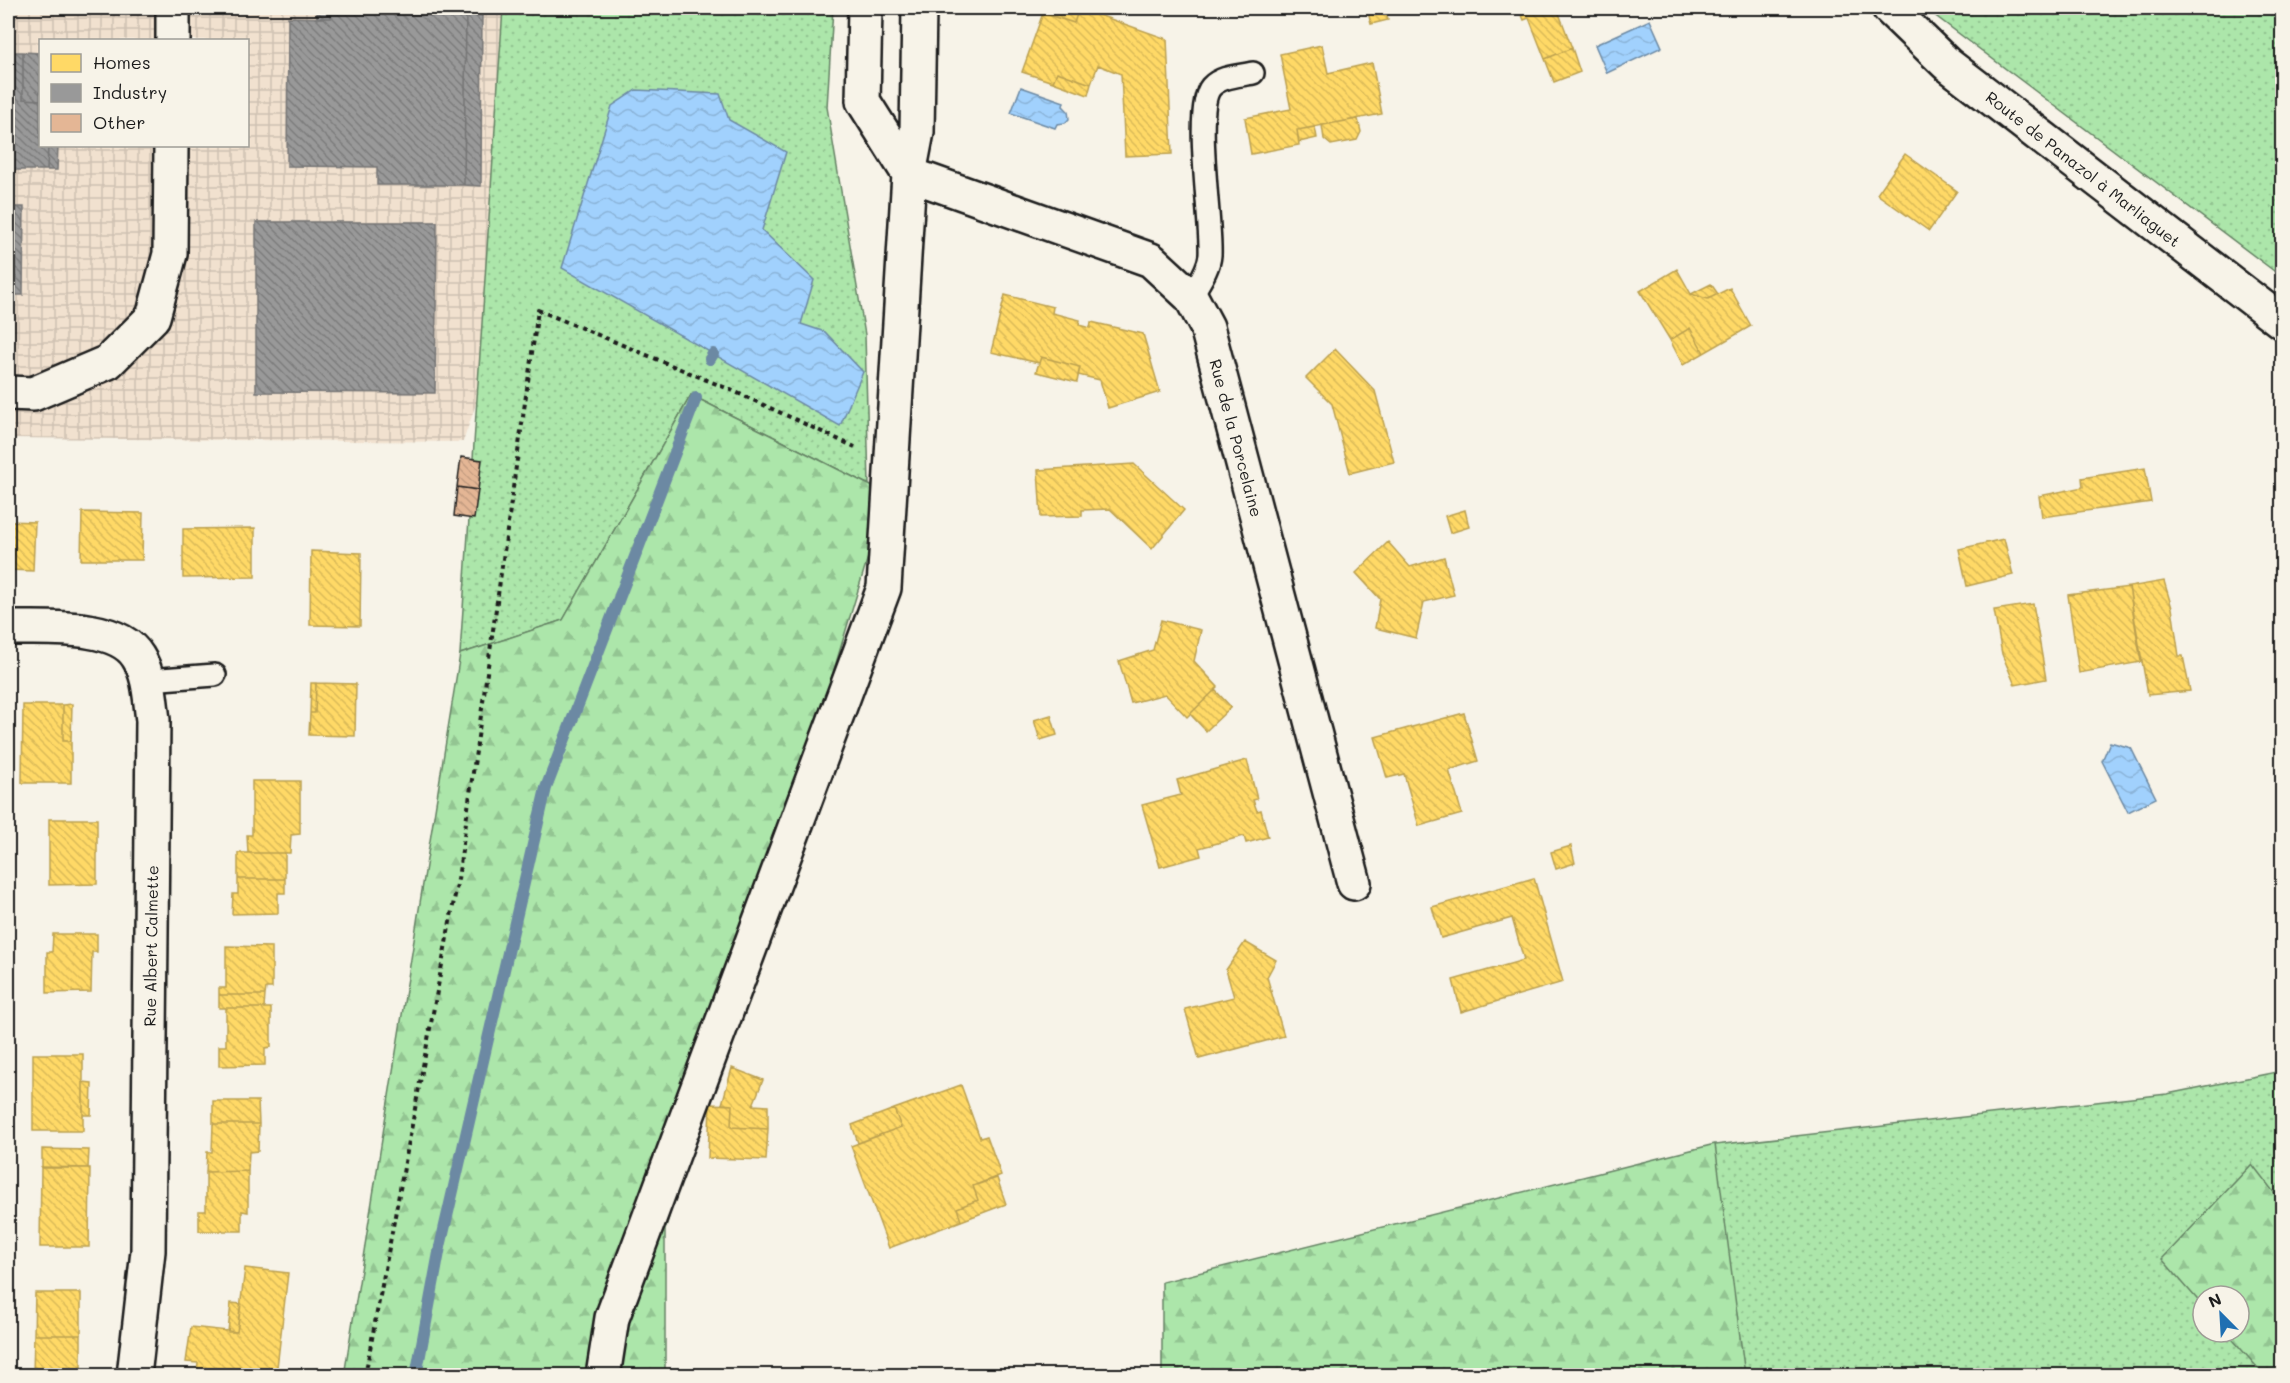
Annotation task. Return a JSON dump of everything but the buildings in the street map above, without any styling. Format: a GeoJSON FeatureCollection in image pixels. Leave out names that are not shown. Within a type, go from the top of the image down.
{"type":"FeatureCollection","features":[{"type":"Feature","properties":{"kind":"street"},"geometry":{"type":"LineString","coordinates":[[173,8],[173,39]]}},
{"type":"Feature","properties":{"kind":"street"},"geometry":{"type":"LineString","coordinates":[[865,8],[863,101],[909,174]]}},
{"type":"Feature","properties":{"kind":"street"},"geometry":{"type":"LineString","coordinates":[[603,1376],[612,1317],[884,588],[909,174],[916,132],[919,8]]}},
{"type":"Feature","properties":{"kind":"street","name":"Route de Panazol à Marliaguet"},"geometry":{"type":"LineString","coordinates":[[1889,8],[1947,64],[2283,322]]}},
{"type":"Feature","properties":{"kind":"street"},"geometry":{"type":"LineString","coordinates":[[8,393],[33,394],[108,362],[153,317],[170,254],[171,147]]}},
{"type":"Feature","properties":{"kind":"street","name":"Rue de la Porcelaine"},"geometry":{"type":"LineString","coordinates":[[909,174],[1151,260],[1191,297],[1207,327],[1354,883]]}},
{"type":"Feature","properties":{"kind":"street","name":"Rue Albert Calmette"},"geometry":{"type":"LineString","coordinates":[[8,628],[86,629],[118,639],[138,656],[148,680],[153,720],[148,1251],[134,1376]]}},
{"type":"Feature","properties":{"kind":"lane"},"geometry":{"type":"LineString","coordinates":[[1191,297],[1210,258],[1204,99],[1210,88],[1219,81],[1253,73]]}},
{"type":"Feature","properties":{"kind":"lane"},"geometry":{"type":"LineString","coordinates":[[148,680],[215,675]]}},
{"type":"Feature","properties":{"kind":"path"},"geometry":{"type":"LineString","coordinates":[[365,1376],[458,879],[538,310],[731,390],[892,463]]}},
{"type":"Feature","properties":{"kind":"shaded area"},"geometry":{"type":"Polygon","coordinates":[[[8,8],[568,8],[557,165],[463,442],[8,438],[8,8]]]}},
{"type":"Feature","properties":{"kind":"green space"},"geometry":{"type":"Polygon","coordinates":[[[503,8],[833,8],[827,107],[865,335],[869,485],[691,395],[563,620],[460,654],[503,8]]]}},
{"type":"Feature","properties":{"kind":"green space"},"geometry":{"type":"Polygon","coordinates":[[[1925,8],[2282,8],[2282,277],[1925,8]]]}},
{"type":"Feature","properties":{"kind":"green space"},"geometry":{"type":"Polygon","coordinates":[[[691,395],[887,494],[665,1230],[665,1375],[344,1376],[460,654],[563,620],[691,395]]]}},
{"type":"Feature","properties":{"kind":"green space"},"geometry":{"type":"Polygon","coordinates":[[[2282,1071],[2282,1375],[1247,1375],[1715,1145],[2167,1094],[2282,1071]]]}},
{"type":"Feature","properties":{"kind":"green space"},"geometry":{"type":"Polygon","coordinates":[[[1715,1144],[1745,1375],[1162,1375],[1162,1282],[1715,1144]]]}},
{"type":"Feature","properties":{"kind":"green space"},"geometry":{"type":"Polygon","coordinates":[[[2252,1164],[2282,1203],[2282,1375],[2264,1375],[2237,1344],[2251,1344],[2251,1284],[2191,1284],[2191,1292],[2162,1259],[2252,1164]]]}},
{"type":"Feature","properties":{"kind":"water"},"geometry":{"type":"Polygon","coordinates":[[[1650,20],[1662,47],[1607,73],[1595,45],[1650,20]]]}},
{"type":"Feature","properties":{"kind":"water"},"geometry":{"type":"Polygon","coordinates":[[[1021,87],[1064,102],[1063,106],[1068,111],[1069,119],[1065,123],[1057,124],[1055,128],[1011,113],[1021,87]]]}},
{"type":"Feature","properties":{"kind":"water"},"geometry":{"type":"Polygon","coordinates":[[[636,90],[720,94],[729,120],[786,152],[762,230],[814,280],[801,324],[825,332],[863,372],[840,426],[562,268],[612,106],[636,90]]]}},
{"type":"Feature","properties":{"kind":"water"},"geometry":{"type":"Polygon","coordinates":[[[2110,742],[2131,748],[2156,798],[2128,812],[2102,761],[2110,742]]]}},
{"type":"Feature","properties":{"kind":"waterway"},"geometry":{"type":"LineString","coordinates":[[710,359],[713,354]]}},
{"type":"Feature","properties":{"kind":"waterway"},"geometry":{"type":"LineString","coordinates":[[416,1376],[440,1247],[546,788],[696,398]]}}]}
